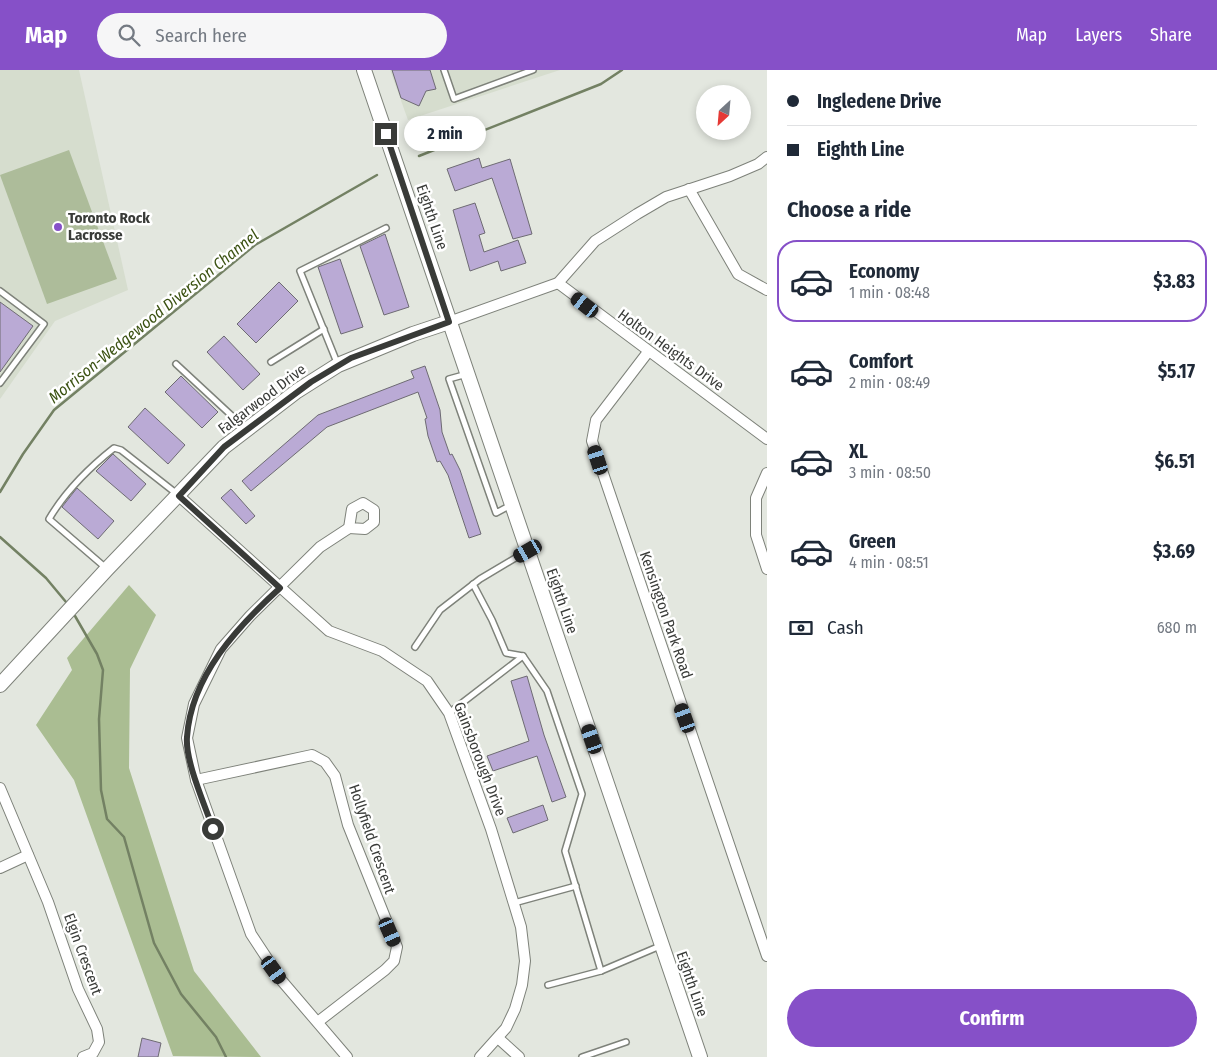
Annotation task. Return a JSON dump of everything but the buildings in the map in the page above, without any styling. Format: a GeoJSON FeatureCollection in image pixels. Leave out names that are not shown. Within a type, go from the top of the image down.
{"type":"FeatureCollection","features":[{"type":"Feature","properties":{"kind":"street","name":"Eighth Line"},"geometry":{"type":"LineString","coordinates":[[364,70],[700,1057]]}},
{"type":"Feature","properties":{"kind":"street","name":"Falgarwood Drive"},"geometry":{"type":"LineString","coordinates":[[0,686],[107,569],[224,447],[297,391],[338,364],[413,334],[558,283],[595,241],[666,197],[730,176],[758,164],[767,157]]}},
{"type":"Feature","properties":{"kind":"street"},"geometry":{"type":"LineString","coordinates":[[689,189],[738,274],[767,290]]}},
{"type":"Feature","properties":{"kind":"street","name":"Holton Heights Drive"},"geometry":{"type":"LineString","coordinates":[[558,283],[767,439]]}},
{"type":"Feature","properties":{"kind":"street","name":"Kensington Park Road"},"geometry":{"type":"LineString","coordinates":[[648,352],[596,420],[592,441],[767,956]]}},
{"type":"Feature","properties":{"kind":"street"},"geometry":{"type":"LineString","coordinates":[[767,473],[756,498],[756,535],[767,569]]}},
{"type":"Feature","properties":{"kind":"street","name":"Gainsborough Drive"},"geometry":{"type":"LineString","coordinates":[[179,496],[329,631],[382,651],[428,681],[449,713],[491,829],[514,903],[521,926],[525,961],[515,1009],[506,1028],[480,1057]]}},
{"type":"Feature","properties":{"kind":"street"},"geometry":{"type":"LineString","coordinates":[[347,1057],[319,1021],[282,981],[251,934],[196,780],[187,738],[194,704],[221,649],[250,616],[320,547],[349,528]]}},
{"type":"Feature","properties":{"kind":"street","name":"Hollyfield Crescent"},"geometry":{"type":"LineString","coordinates":[[196,780],[312,755],[325,762],[335,776],[348,825],[397,947],[394,961],[385,970],[319,1021]]}},
{"type":"Feature","properties":{"kind":"street","name":"Elgin Crescent"},"geometry":{"type":"LineString","coordinates":[[0,788],[48,902],[78,989],[97,1028],[99,1042],[94,1053],[83,1057]]}},
{"type":"Feature","properties":{"kind":"street"},"geometry":{"type":"LineString","coordinates":[[0,868],[28,855]]}},
{"type":"Feature","properties":{"kind":"street"},"geometry":{"type":"LineString","coordinates":[[498,1038],[519,1057]]}},
{"type":"Feature","properties":{"kind":"lane"},"geometry":{"type":"LineString","coordinates":[[444,70],[454,99],[521,72],[533,70]]}},
{"type":"Feature","properties":{"kind":"lane"},"geometry":{"type":"LineString","coordinates":[[338,364],[300,271],[386,228]]}},
{"type":"Feature","properties":{"kind":"lane"},"geometry":{"type":"LineString","coordinates":[[0,291],[44,324],[0,383]]}},
{"type":"Feature","properties":{"kind":"lane"},"geometry":{"type":"LineString","coordinates":[[271,362],[324,329]]}},
{"type":"Feature","properties":{"kind":"lane"},"geometry":{"type":"LineString","coordinates":[[176,364],[246,430]]}},
{"type":"Feature","properties":{"kind":"lane"},"geometry":{"type":"LineString","coordinates":[[468,374],[448,379],[496,513],[513,504]]}},
{"type":"Feature","properties":{"kind":"lane"},"geometry":{"type":"LineString","coordinates":[[107,569],[49,519],[57,505],[99,460],[114,448],[121,450],[179,496]]}},
{"type":"Feature","properties":{"kind":"lane"},"geometry":{"type":"LineString","coordinates":[[416,647],[440,610],[473,584],[528,551]]}},
{"type":"Feature","properties":{"kind":"lane"},"geometry":{"type":"LineString","coordinates":[[473,584],[492,620],[506,653],[523,656],[547,691],[582,794],[565,851],[601,971]]}},
{"type":"Feature","properties":{"kind":"lane"},"geometry":{"type":"LineString","coordinates":[[449,713],[523,656]]}},
{"type":"Feature","properties":{"kind":"lane"},"geometry":{"type":"LineString","coordinates":[[514,903],[576,886]]}},
{"type":"Feature","properties":{"kind":"lane"},"geometry":{"type":"LineString","coordinates":[[548,985],[601,971],[662,946]]}},
{"type":"Feature","properties":{"kind":"lane"},"geometry":{"type":"LineString","coordinates":[[582,1057],[626,1042]]}},
{"type":"Feature","properties":{"kind":"shaded area"},"geometry":{"type":"Polygon","coordinates":[[[0,70],[79,70],[128,290],[55,321],[0,399],[0,70]]]}},
{"type":"Feature","properties":{"kind":"shaded area"},"geometry":{"type":"Polygon","coordinates":[[[390,70],[560,70],[408,120],[390,70]]]}},
{"type":"Feature","properties":{"kind":"green space","name":"Toronto Rock Lacrosse"},"geometry":{"type":"Polygon","coordinates":[[[69,150],[117,279],[47,304],[0,175],[69,150]]]}},
{"type":"Feature","properties":{"kind":"green space"},"geometry":{"type":"Polygon","coordinates":[[[129,585],[156,615],[130,669],[129,768],[194,971],[261,1057],[173,1056],[74,780],[36,725],[72,670],[67,658],[129,585]]]}},
{"type":"Feature","properties":{"kind":"waterway","name":"Morrison-Wedgewood Diversion Channel"},"geometry":{"type":"LineString","coordinates":[[419,156],[601,84],[622,70]]}},
{"type":"Feature","properties":{"kind":"waterway","name":"Morrison-Wedgewood Diversion Channel"},"geometry":{"type":"LineString","coordinates":[[0,492],[23,454],[54,410],[255,245],[377,175]]}},
{"type":"Feature","properties":{"kind":"waterway"},"geometry":{"type":"LineString","coordinates":[[0,537],[46,578],[66,602]]}},
{"type":"Feature","properties":{"kind":"waterway"},"geometry":{"type":"LineString","coordinates":[[75,616],[97,654],[103,670],[99,719],[101,790],[107,819],[124,837],[154,943],[181,994],[216,1037],[226,1057]]}},
{"type":"Feature","properties":{"kind":"place","name":"Toronto Rock Lacrosse"},"geometry":{"type":"Point","coordinates":[58,227]}},
{"type":"Feature","properties":{"kind":"route"},"geometry":{"type":"LineString","coordinates":[[213,829],[192,767],[187,738],[194,704],[221,649],[250,616],[280,588],[179,496],[224,447],[297,391],[338,364],[413,334],[449,322],[386,134]]}}]}
